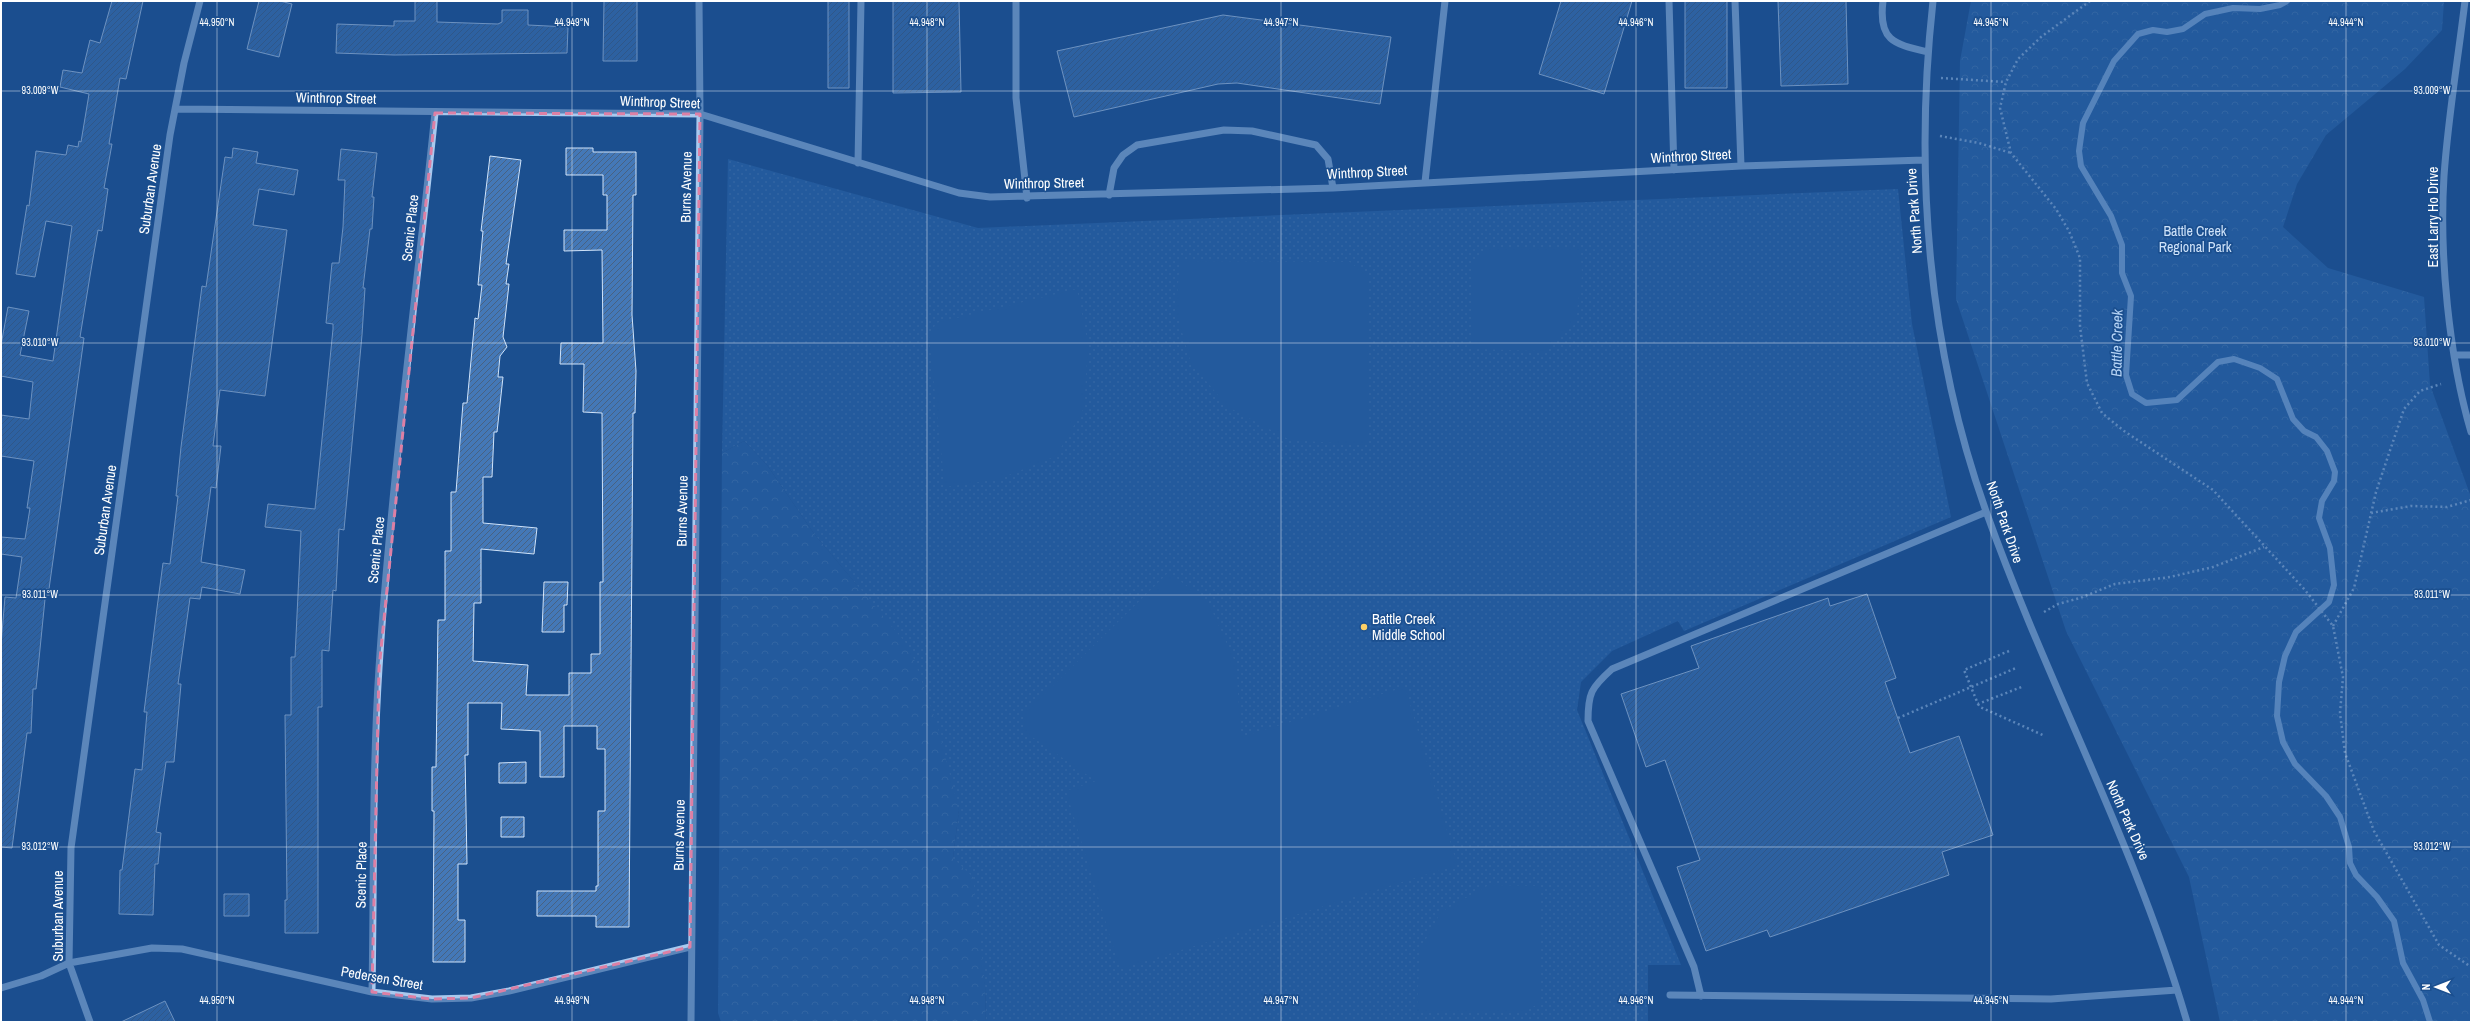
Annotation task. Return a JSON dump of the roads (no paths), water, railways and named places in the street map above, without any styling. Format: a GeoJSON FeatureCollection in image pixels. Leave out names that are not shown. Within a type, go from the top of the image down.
{"type":"FeatureCollection","features":[{"type":"Feature","properties":{"kind":"street","name":"Suburban Avenue"},"geometry":{"type":"LineString","coordinates":[[90,1022],[69,963],[71,848],[175,109],[200,1]]}},
{"type":"Feature","properties":{"kind":"street","name":"Burns Avenue"},"geometry":{"type":"LineString","coordinates":[[691,1022],[690,947],[700,114],[699,1]]}},
{"type":"Feature","properties":{"kind":"street"},"geometry":{"type":"LineString","coordinates":[[858,163],[861,1]]}},
{"type":"Feature","properties":{"kind":"street"},"geometry":{"type":"LineString","coordinates":[[1016,1],[1016,98],[1027,198]]}},
{"type":"Feature","properties":{"kind":"street"},"geometry":{"type":"LineString","coordinates":[[1425,182],[1445,1]]}},
{"type":"Feature","properties":{"kind":"street"},"geometry":{"type":"LineString","coordinates":[[1669,1],[1674,170]]}},
{"type":"Feature","properties":{"kind":"street"},"geometry":{"type":"LineString","coordinates":[[1735,1],[1741,166]]}},
{"type":"Feature","properties":{"kind":"street"},"geometry":{"type":"LineString","coordinates":[[1883,1],[1883,28],[1890,39],[1900,45],[1928,52]]}},
{"type":"Feature","properties":{"kind":"street","name":"North Park Drive"},"geometry":{"type":"LineString","coordinates":[[1933,1],[1928,52],[1924,160],[1929,244],[1945,357],[1956,410],[1986,512],[2030,628],[2136,870],[2187,1022]]}},
{"type":"Feature","properties":{"kind":"street","name":"East Larry Ho Drive"},"geometry":{"type":"LineString","coordinates":[[2465,1],[2444,176],[2444,248],[2455,355],[2471,432]]}},
{"type":"Feature","properties":{"kind":"street","name":"Winthrop Street"},"geometry":{"type":"LineString","coordinates":[[175,109],[435,113],[700,114],[958,193],[990,197],[1027,198],[1333,188],[1741,166],[1924,160]]}},
{"type":"Feature","properties":{"kind":"street","name":"Scenic Place"},"geometry":{"type":"LineString","coordinates":[[372,992],[375,751],[379,669],[435,113]]}},
{"type":"Feature","properties":{"kind":"street"},"geometry":{"type":"LineString","coordinates":[[1109,195],[1114,168],[1123,155],[1137,145],[1224,130],[1252,131],[1316,145],[1328,159],[1333,188]]}},
{"type":"Feature","properties":{"kind":"street"},"geometry":{"type":"LineString","coordinates":[[2455,355],[2471,354]]}},
{"type":"Feature","properties":{"kind":"street"},"geometry":{"type":"LineString","coordinates":[[1701,996],[1694,967],[1588,721],[1588,700],[1593,686],[1612,669],[1986,512]]}},
{"type":"Feature","properties":{"kind":"street","name":"Pedersen Street"},"geometry":{"type":"LineString","coordinates":[[1,988],[41,976],[69,963],[152,948],[182,949],[372,992],[432,999],[471,998],[509,991],[690,947]]}},
{"type":"Feature","properties":{"kind":"street"},"geometry":{"type":"LineString","coordinates":[[1670,995],[2051,999],[2177,990]]}},
{"type":"Feature","properties":{"kind":"waterway","name":"Battle Creek"},"geometry":{"type":"LineString","coordinates":[[2287,1],[2280,5],[2260,9],[2233,8],[2205,14],[2183,29],[2167,32],[2153,30],[2138,34],[2114,61],[2083,123],[2079,151],[2081,166],[2111,216],[2122,245],[2122,273],[2131,296],[2126,375],[2132,394],[2146,403],[2177,400],[2218,362],[2234,359],[2260,368],[2277,379],[2293,419],[2304,431],[2316,437],[2327,451],[2335,472],[2334,481],[2322,501],[2319,518],[2330,548],[2334,585],[2329,602],[2296,632],[2285,656],[2279,682],[2277,716],[2283,742],[2295,764],[2326,796],[2340,817],[2349,847],[2350,863],[2356,875],[2377,897],[2394,921],[2403,963],[2423,1000],[2430,1022]]}},
{"type":"Feature","properties":{"kind":"place","name":"Battle Creek Middle School"},"geometry":{"type":"Point","coordinates":[1364,627]}},
{"type":"Feature","properties":{"kind":"park label","name":"Battle Creek Regional Park"},"geometry":{"type":"Point","coordinates":[2195,240]}}]}
